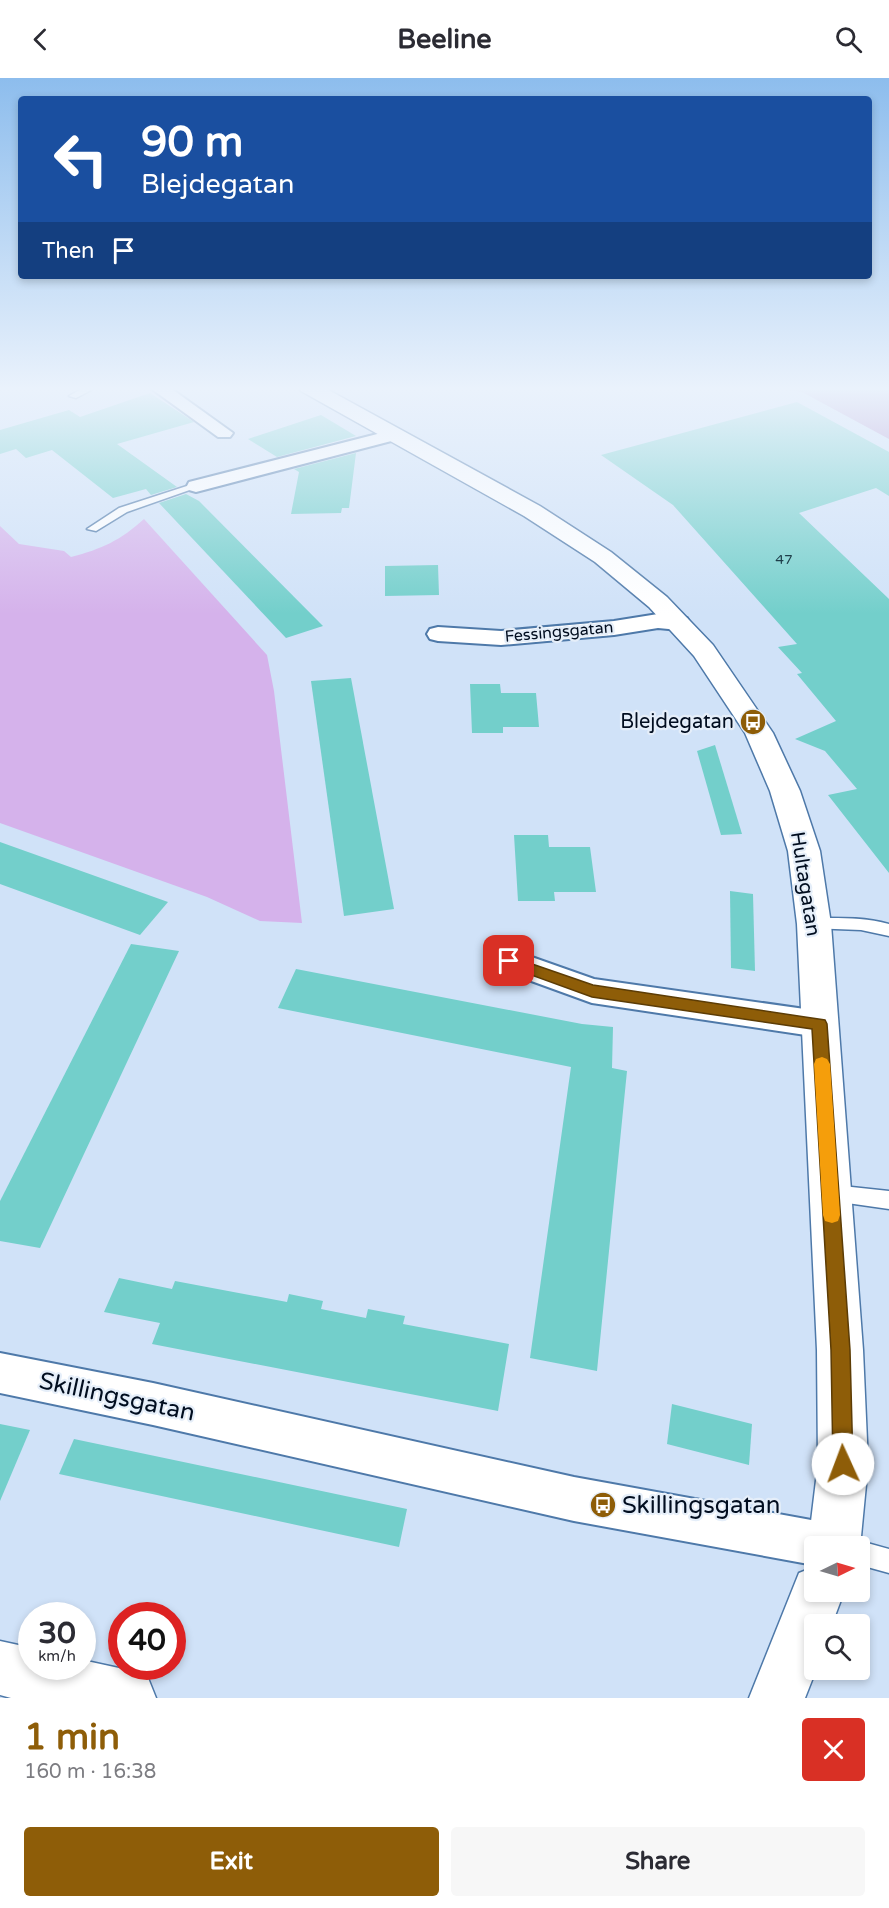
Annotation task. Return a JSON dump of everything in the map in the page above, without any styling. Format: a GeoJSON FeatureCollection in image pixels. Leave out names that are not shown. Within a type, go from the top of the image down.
{"type":"FeatureCollection","features":[{"type":"Feature","properties":{"kind":"street"},"geometry":{"type":"LineString","coordinates":[[196,486],[286,463]]}},
{"type":"Feature","properties":{"kind":"street","name":"Hultagatan"},"geometry":{"type":"LineString","coordinates":[[443,463],[567,531],[639,585],[679,623],[724,678],[759,733],[781,781],[804,851],[814,924],[840,1350],[843,1464],[835,1536]]}},
{"type":"Feature","properties":{"kind":"street","name":"Fessingsgatan"},"geometry":{"type":"LineString","coordinates":[[438,634],[501,638],[614,628],[658,621],[679,623]]}},
{"type":"Feature","properties":{"kind":"street"},"geometry":{"type":"LineString","coordinates":[[509,961],[592,991],[819,1024]]}},
{"type":"Feature","properties":{"kind":"street","name":"Skillingsgatan"},"geometry":{"type":"LineString","coordinates":[[0,1373],[153,1404],[574,1499],[804,1541]]}},
{"type":"Feature","properties":{"kind":"street"},"geometry":{"type":"LineString","coordinates":[[777,1698],[814,1602]]}},
{"type":"Feature","properties":{"kind":"street"},"geometry":{"type":"LineString","coordinates":[[0,1668],[113,1696]]}},
{"type":"Feature","properties":{"kind":"lane"},"geometry":{"type":"LineString","coordinates":[[92,529],[123,510],[196,486]]}},
{"type":"Feature","properties":{"kind":"lane"},"geometry":{"type":"LineString","coordinates":[[814,924],[867,925],[889,930]]}},
{"type":"Feature","properties":{"kind":"lane"},"geometry":{"type":"LineString","coordinates":[[830,1194],[889,1200]]}},
{"type":"Feature","properties":{"kind":"lane"},"geometry":{"type":"LineString","coordinates":[[870,1556],[889,1561]]}},
{"type":"Feature","properties":{"kind":"shaded area"},"geometry":{"type":"Polygon","coordinates":[[[144,519],[267,655],[274,691],[302,923],[260,921],[207,897],[0,823],[0,526],[19,544],[64,551],[71,557],[110,543],[144,519]]]}},
{"type":"Feature","properties":{"kind":"building"},"geometry":{"type":"Polygon","coordinates":[[[68,463],[143,463],[177,487],[151,495],[146,489],[113,498],[68,463]]]}},
{"type":"Feature","properties":{"kind":"building"},"geometry":{"type":"Polygon","coordinates":[[[319,463],[355,463],[349,508],[342,508],[341,513],[291,514],[299,472],[294,469],[319,463]]]}},
{"type":"Feature","properties":{"kind":"building"},"geometry":{"type":"Polygon","coordinates":[[[612,463],[889,463],[889,496],[876,488],[799,513],[889,599],[889,873],[828,795],[857,789],[825,751],[795,739],[836,721],[797,674],[802,673],[778,647],[797,644],[673,505],[612,463]]]}},
{"type":"Feature","properties":{"kind":"building"},"geometry":{"type":"Polygon","coordinates":[[[186,494],[199,501],[323,626],[286,638],[159,503],[186,494]]]}},
{"type":"Feature","properties":{"kind":"building"},"geometry":{"type":"Polygon","coordinates":[[[438,565],[439,595],[385,596],[385,566],[438,565]]]}},
{"type":"Feature","properties":{"kind":"building"},"geometry":{"type":"Polygon","coordinates":[[[351,678],[394,909],[344,916],[311,681],[351,678]]]}},
{"type":"Feature","properties":{"kind":"building"},"geometry":{"type":"Polygon","coordinates":[[[470,684],[500,684],[501,693],[536,693],[539,727],[503,727],[503,733],[472,733],[470,684]]]}},
{"type":"Feature","properties":{"kind":"building"},"geometry":{"type":"Polygon","coordinates":[[[715,745],[742,834],[721,835],[697,751],[715,745]]]}},
{"type":"Feature","properties":{"kind":"building"},"geometry":{"type":"Polygon","coordinates":[[[514,835],[548,835],[549,847],[590,847],[596,892],[554,892],[555,901],[518,901],[514,835]]]}},
{"type":"Feature","properties":{"kind":"building"},"geometry":{"type":"Polygon","coordinates":[[[0,842],[168,902],[140,935],[0,884],[0,842]]]}},
{"type":"Feature","properties":{"kind":"building"},"geometry":{"type":"Polygon","coordinates":[[[730,891],[753,894],[755,971],[731,968],[730,891]]]}},
{"type":"Feature","properties":{"kind":"building"},"geometry":{"type":"Polygon","coordinates":[[[131,944],[179,951],[40,1248],[0,1241],[0,1201],[131,944]]]}},
{"type":"Feature","properties":{"kind":"building"},"geometry":{"type":"Polygon","coordinates":[[[296,969],[582,1024],[613,1027],[612,1068],[627,1071],[597,1371],[530,1358],[571,1067],[278,1008],[296,969]]]}},
{"type":"Feature","properties":{"kind":"building"},"geometry":{"type":"Polygon","coordinates":[[[119,1278],[172,1289],[175,1281],[287,1302],[289,1294],[323,1301],[321,1309],[366,1318],[368,1309],[405,1316],[403,1324],[509,1344],[498,1411],[152,1344],[160,1323],[104,1312],[119,1278]]]}},
{"type":"Feature","properties":{"kind":"building"},"geometry":{"type":"Polygon","coordinates":[[[672,1404],[752,1424],[749,1465],[667,1444],[672,1404]]]}},
{"type":"Feature","properties":{"kind":"building"},"geometry":{"type":"Polygon","coordinates":[[[0,1424],[30,1430],[0,1501],[0,1424]]]}},
{"type":"Feature","properties":{"kind":"building"},"geometry":{"type":"Polygon","coordinates":[[[74,1439],[407,1509],[399,1547],[59,1474],[74,1439]]]}},
{"type":"Feature","properties":{"kind":"slow traffic"},"geometry":{"type":"LineString","coordinates":[[822,1064],[832,1215]]}},
{"type":"Feature","properties":{"kind":"place","name":"Blejdegatan"},"geometry":{"type":"Point","coordinates":[753,722]}},
{"type":"Feature","properties":{"kind":"place","name":"Skillingsgatan"},"geometry":{"type":"Point","coordinates":[603,1505]}},
{"type":"Feature","properties":{"kind":"route"},"geometry":{"type":"LineString","coordinates":[[509,961],[592,991],[819,1024],[840,1350],[843,1464]]}}]}
